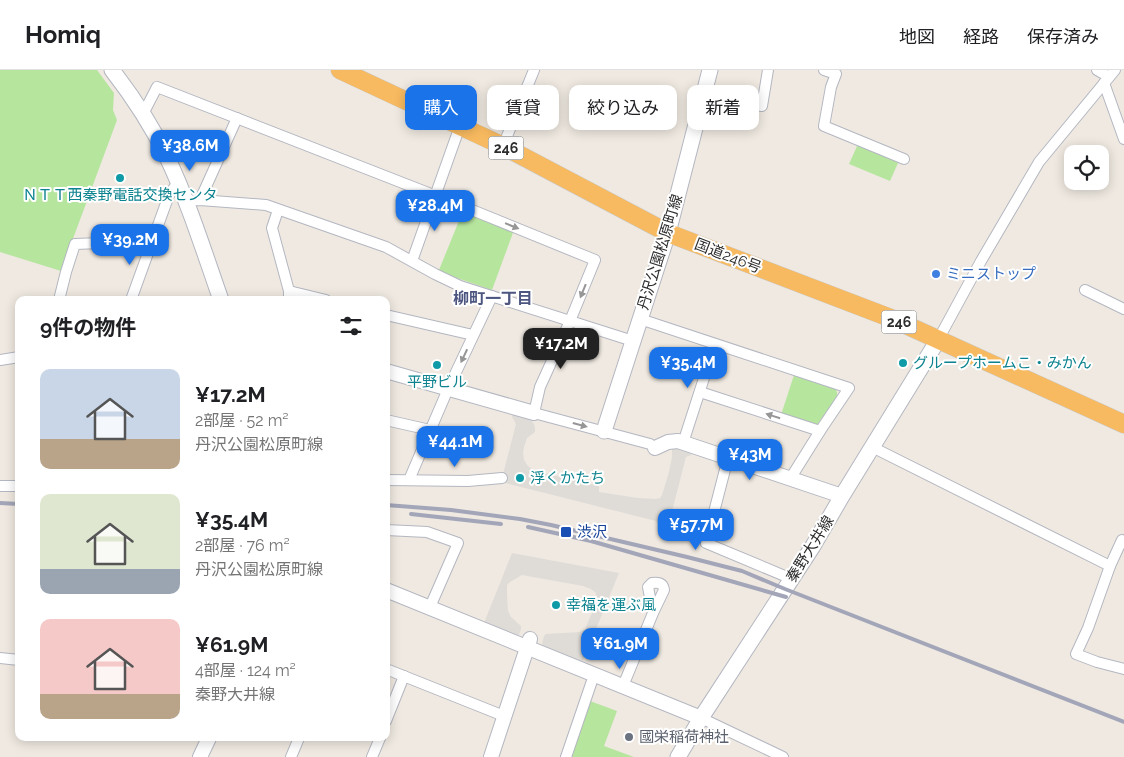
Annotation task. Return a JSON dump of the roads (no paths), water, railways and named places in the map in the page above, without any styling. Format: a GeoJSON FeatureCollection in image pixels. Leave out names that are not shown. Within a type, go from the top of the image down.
{"type":"FeatureCollection","features":[{"type":"Feature","properties":{"kind":"highway","name":"国道246号"},"geometry":{"type":"LineString","coordinates":[[340,70],[405,100]]}},
{"type":"Feature","properties":{"kind":"highway","name":"国道246号"},"geometry":{"type":"LineString","coordinates":[[469,130],[503,146],[668,233],[893,319],[1124,424]]}},
{"type":"Feature","properties":{"kind":"main road"},"geometry":{"type":"LineString","coordinates":[[112,70],[144,114],[167,156],[178,182],[193,200],[220,296]]}},
{"type":"Feature","properties":{"kind":"main road","name":"丹沢公園松原町線"},"geometry":{"type":"LineString","coordinates":[[706,85],[710,70]]}},
{"type":"Feature","properties":{"kind":"main road","name":"丹沢公園松原町線"},"geometry":{"type":"LineString","coordinates":[[604,431],[668,233],[694,130]]}},
{"type":"Feature","properties":{"kind":"main road","name":"秦野大井線"},"geometry":{"type":"LineString","coordinates":[[678,757],[701,718],[813,546],[938,340]]}},
{"type":"Feature","properties":{"kind":"street"},"geometry":{"type":"LineString","coordinates":[[503,146],[534,70]]}},
{"type":"Feature","properties":{"kind":"street"},"geometry":{"type":"LineString","coordinates":[[759,106],[762,106],[768,70]]}},
{"type":"Feature","properties":{"kind":"street"},"geometry":{"type":"LineString","coordinates":[[824,70],[836,74],[831,87],[824,126],[904,159]]}},
{"type":"Feature","properties":{"kind":"street"},"geometry":{"type":"LineString","coordinates":[[1098,70],[1110,77],[1124,139]]}},
{"type":"Feature","properties":{"kind":"street"},"geometry":{"type":"LineString","coordinates":[[938,340],[981,261],[1039,162],[1110,77]]}},
{"type":"Feature","properties":{"kind":"street"},"geometry":{"type":"LineString","coordinates":[[144,114],[157,87],[435,195],[595,260],[540,387],[534,413]]}},
{"type":"Feature","properties":{"kind":"street"},"geometry":{"type":"LineString","coordinates":[[237,118],[193,200],[266,205],[386,247],[457,285],[633,341]]}},
{"type":"Feature","properties":{"kind":"street"},"geometry":{"type":"LineString","coordinates":[[412,261],[459,130]]}},
{"type":"Feature","properties":{"kind":"street"},"geometry":{"type":"LineString","coordinates":[[132,296],[169,195],[178,182]]}},
{"type":"Feature","properties":{"kind":"street"},"geometry":{"type":"LineString","coordinates":[[278,210],[272,228],[289,296]]}},
{"type":"Feature","properties":{"kind":"street"},"geometry":{"type":"LineString","coordinates":[[60,296],[74,244],[152,241]]}},
{"type":"Feature","properties":{"kind":"street"},"geometry":{"type":"LineString","coordinates":[[1085,290],[1124,309]]}},
{"type":"Feature","properties":{"kind":"street"},"geometry":{"type":"LineString","coordinates":[[409,480],[448,389],[492,296]]}},
{"type":"Feature","properties":{"kind":"street"},"geometry":{"type":"LineString","coordinates":[[390,315],[473,335]]}},
{"type":"Feature","properties":{"kind":"street"},"geometry":{"type":"LineString","coordinates":[[640,319],[849,388],[790,479]]}},
{"type":"Feature","properties":{"kind":"street"},"geometry":{"type":"LineString","coordinates":[[684,443],[715,344]]}},
{"type":"Feature","properties":{"kind":"street"},"geometry":{"type":"LineString","coordinates":[[0,360],[15,358]]}},
{"type":"Feature","properties":{"kind":"street"},"geometry":{"type":"LineString","coordinates":[[390,373],[604,431],[652,446],[678,441],[842,496]]}},
{"type":"Feature","properties":{"kind":"street"},"geometry":{"type":"LineString","coordinates":[[700,392],[820,431]]}},
{"type":"Feature","properties":{"kind":"street"},"geometry":{"type":"LineString","coordinates":[[390,421],[430,430]]}},
{"type":"Feature","properties":{"kind":"street"},"geometry":{"type":"LineString","coordinates":[[872,447],[1110,566]]}},
{"type":"Feature","properties":{"kind":"street"},"geometry":{"type":"LineString","coordinates":[[728,458],[706,543],[792,579]]}},
{"type":"Feature","properties":{"kind":"street"},"geometry":{"type":"LineString","coordinates":[[390,480],[468,481],[502,478]]}},
{"type":"Feature","properties":{"kind":"street"},"geometry":{"type":"LineString","coordinates":[[0,486],[15,486]]}},
{"type":"Feature","properties":{"kind":"street"},"geometry":{"type":"LineString","coordinates":[[390,530],[427,532],[458,543],[430,607]]}},
{"type":"Feature","properties":{"kind":"street"},"geometry":{"type":"LineString","coordinates":[[1124,541],[1122,540],[1110,566],[1088,628],[1076,654],[1124,669]]}},
{"type":"Feature","properties":{"kind":"street"},"geometry":{"type":"LineString","coordinates":[[390,592],[529,643],[594,674],[701,718],[783,757]]}},
{"type":"Feature","properties":{"kind":"street"},"geometry":{"type":"LineString","coordinates":[[623,686],[653,614]]}},
{"type":"Feature","properties":{"kind":"street"},"geometry":{"type":"LineString","coordinates":[[491,757],[529,643]]}},
{"type":"Feature","properties":{"kind":"street"},"geometry":{"type":"LineString","coordinates":[[0,658],[15,660]]}},
{"type":"Feature","properties":{"kind":"street"},"geometry":{"type":"LineString","coordinates":[[390,671],[504,716]]}},
{"type":"Feature","properties":{"kind":"street"},"geometry":{"type":"LineString","coordinates":[[566,757],[594,674]]}},
{"type":"Feature","properties":{"kind":"street"},"geometry":{"type":"LineString","coordinates":[[390,711],[404,676]]}},
{"type":"Feature","properties":{"kind":"street"},"geometry":{"type":"LineString","coordinates":[[200,757],[208,741]]}},
{"type":"Feature","properties":{"kind":"street"},"geometry":{"type":"LineString","coordinates":[[290,757],[298,741]]}},
{"type":"Feature","properties":{"kind":"street"},"geometry":{"type":"LineString","coordinates":[[372,757],[379,741]]}},
{"type":"Feature","properties":{"kind":"railway"},"geometry":{"type":"LineString","coordinates":[[0,503],[15,504]]}},
{"type":"Feature","properties":{"kind":"railway"},"geometry":{"type":"LineString","coordinates":[[390,505],[451,510],[520,519],[742,571],[1124,722]]}},
{"type":"Feature","properties":{"kind":"railway"},"geometry":{"type":"LineString","coordinates":[[411,514],[501,524]]}},
{"type":"Feature","properties":{"kind":"railway"},"geometry":{"type":"LineString","coordinates":[[528,527],[591,541],[786,597]]}},
{"type":"Feature","properties":{"kind":"place","name":"ＮＴＴ西秦野電話交換センタ"},"geometry":{"type":"Point","coordinates":[120,178]}},
{"type":"Feature","properties":{"kind":"place","name":"ミニストップ"},"geometry":{"type":"Point","coordinates":[936,274]}},
{"type":"Feature","properties":{"kind":"place","name":"グループホームこ・みかん"},"geometry":{"type":"Point","coordinates":[903,363]}},
{"type":"Feature","properties":{"kind":"place","name":"平野ビル"},"geometry":{"type":"Point","coordinates":[437,365]}},
{"type":"Feature","properties":{"kind":"place","name":"浮くかたち"},"geometry":{"type":"Point","coordinates":[520,478]}},
{"type":"Feature","properties":{"kind":"place","name":"渋沢"},"geometry":{"type":"Point","coordinates":[566,532]}},
{"type":"Feature","properties":{"kind":"place","name":"幸福を運ぶ風"},"geometry":{"type":"Point","coordinates":[556,605]}},
{"type":"Feature","properties":{"kind":"place","name":"國栄稲荷神社"},"geometry":{"type":"Point","coordinates":[629,737]}},
{"type":"Feature","properties":{"kind":"district","name":"柳町一丁目"},"geometry":{"type":"Point","coordinates":[493,298]}}]}
